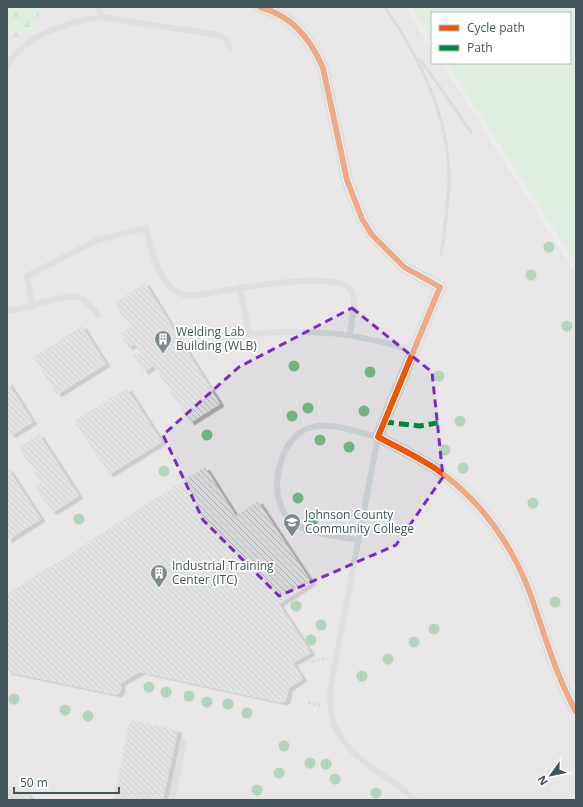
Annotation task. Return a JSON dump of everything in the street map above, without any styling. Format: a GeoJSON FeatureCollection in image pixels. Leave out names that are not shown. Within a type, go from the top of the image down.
{"type":"FeatureCollection","features":[{"type":"Feature","properties":{"kind":"street"},"geometry":{"type":"LineString","coordinates":[[260,7],[273,11],[290,21],[304,35],[314,49],[323,68],[347,180],[353,199],[369,230],[388,253],[404,267],[440,286],[378,437],[419,459],[447,477],[478,507],[496,529],[520,568],[559,679],[576,712]]}},
{"type":"Feature","properties":{"kind":"lane"},"geometry":{"type":"LineString","coordinates":[[99,7],[101,17]]}},
{"type":"Feature","properties":{"kind":"lane"},"geometry":{"type":"LineString","coordinates":[[7,65],[17,52],[38,36],[89,18],[101,17],[219,35],[227,40],[230,49]]}},
{"type":"Feature","properties":{"kind":"lane"},"geometry":{"type":"LineString","coordinates":[[32,307],[27,276],[98,240],[146,228],[154,259],[169,285],[175,292],[182,295],[191,296],[279,282],[330,282],[344,285],[349,288],[353,300],[350,334]]}},
{"type":"Feature","properties":{"kind":"lane"},"geometry":{"type":"LineString","coordinates":[[240,287],[249,334],[313,331],[350,334],[414,350]]}},
{"type":"Feature","properties":{"kind":"lane"},"geometry":{"type":"LineString","coordinates":[[7,311],[32,307],[71,295],[79,297],[85,301],[98,315]]}},
{"type":"Feature","properties":{"kind":"lane"},"geometry":{"type":"LineString","coordinates":[[358,540],[302,529],[292,522],[283,511],[278,498],[278,469],[285,451],[294,438],[307,429],[321,425],[332,426],[378,437],[330,690],[332,716],[340,735],[348,747],[396,784],[414,800]]}},
{"type":"Feature","properties":{"kind":"lane"},"geometry":{"type":"LineString","coordinates":[[172,800],[184,742]]}},
{"type":"Feature","properties":{"kind":"highlighted area"},"geometry":{"type":"Polygon","coordinates":[[[352,308],[432,372],[443,477],[396,545],[279,596],[203,520],[163,435],[239,367],[352,308]]]}},
{"type":"Feature","properties":{"kind":"shaded area","name":"Johnson County Community College"},"geometry":{"type":"Polygon","coordinates":[[[7,7],[405,7],[431,48],[431,64],[442,64],[576,274],[576,800],[7,800],[7,7]]]}},
{"type":"Feature","properties":{"kind":"green space"},"geometry":{"type":"Polygon","coordinates":[[[7,7],[42,7],[33,31],[16,37],[7,35],[7,7]]]}},
{"type":"Feature","properties":{"kind":"green space"},"geometry":{"type":"Polygon","coordinates":[[[411,7],[576,7],[576,264],[448,64],[571,64],[571,12],[431,12],[431,38],[411,7]]]}},
{"type":"Feature","properties":{"kind":"building","name":"Welding Lab Building (WLB)"},"geometry":{"type":"Polygon","coordinates":[[[145,283],[220,404],[190,423],[154,366],[144,372],[133,356],[140,352],[135,344],[128,348],[120,334],[130,328],[114,303],[145,283]]]}},
{"type":"Feature","properties":{"kind":"building"},"geometry":{"type":"Polygon","coordinates":[[[82,326],[106,364],[57,395],[33,357],[82,326]]]}},
{"type":"Feature","properties":{"kind":"building"},"geometry":{"type":"Polygon","coordinates":[[[7,381],[33,422],[11,436],[7,430],[7,381]]]}},
{"type":"Feature","properties":{"kind":"building"},"geometry":{"type":"Polygon","coordinates":[[[127,388],[162,442],[109,475],[74,421],[127,388]]]}},
{"type":"Feature","properties":{"kind":"building"},"geometry":{"type":"Polygon","coordinates":[[[39,434],[79,496],[52,513],[35,487],[41,483],[19,448],[39,434]]]}},
{"type":"Feature","properties":{"kind":"building"},"geometry":{"type":"Polygon","coordinates":[[[7,467],[41,519],[7,541],[7,467]]]}},
{"type":"Feature","properties":{"kind":"building","name":"Industrial Training Center (ITC)"},"geometry":{"type":"Polygon","coordinates":[[[205,467],[236,516],[258,501],[312,583],[279,604],[311,653],[293,663],[303,679],[289,688],[286,701],[282,703],[140,672],[121,683],[121,691],[117,695],[7,672],[7,594],[205,467]]]}},
{"type":"Feature","properties":{"kind":"building"},"geometry":{"type":"Polygon","coordinates":[[[130,720],[178,730],[163,800],[113,800],[130,720]]]}},
{"type":"Feature","properties":{"kind":"building"},"geometry":{"type":"Polygon","coordinates":[[[7,789],[27,793],[32,800],[7,800],[7,789]]]}},
{"type":"Feature","properties":{"kind":"railway"},"geometry":{"type":"LineString","coordinates":[[385,7],[420,66],[437,108],[443,130],[447,153],[449,186],[441,255]]}},
{"type":"Feature","properties":{"kind":"railway"},"geometry":{"type":"LineString","coordinates":[[420,59],[471,132]]}},
{"type":"Feature","properties":{"kind":"marked path"},"geometry":{"type":"LineString","coordinates":[[384,422],[420,426],[442,422]]}},
{"type":"Feature","properties":{"kind":"cycle path"},"geometry":{"type":"LineString","coordinates":[[260,7],[282,16],[291,22],[306,38],[318,57],[323,68],[347,180],[362,219],[372,235],[404,267],[440,287],[378,437],[422,460],[452,481],[494,525],[524,577],[557,670],[576,712]]}},
{"type":"Feature","properties":{"kind":"place","name":"Welding Lab Building (WLB)"},"geometry":{"type":"Point","coordinates":[163,354]}},
{"type":"Feature","properties":{"kind":"place","name":"Johnson County Community College"},"geometry":{"type":"Point","coordinates":[292,537]}},
{"type":"Feature","properties":{"kind":"place","name":"Industrial Training Center (ITC)"},"geometry":{"type":"Point","coordinates":[159,588]}}]}
